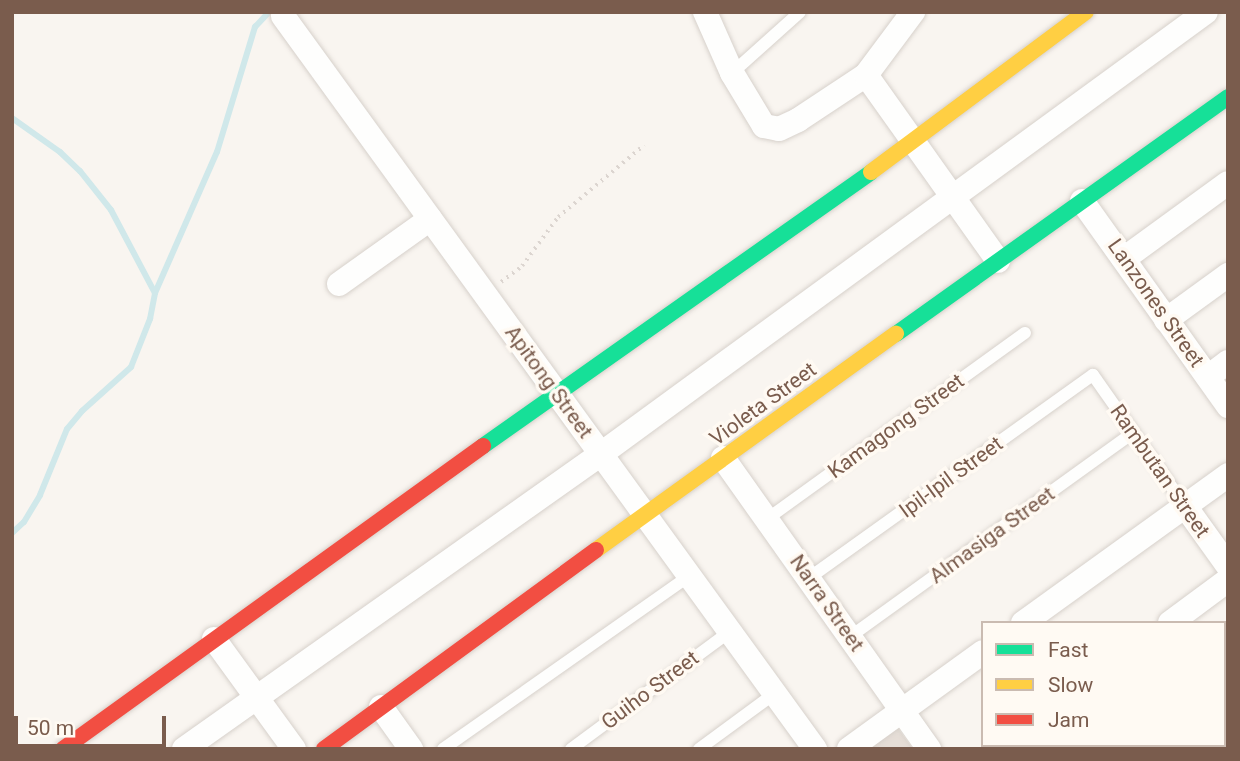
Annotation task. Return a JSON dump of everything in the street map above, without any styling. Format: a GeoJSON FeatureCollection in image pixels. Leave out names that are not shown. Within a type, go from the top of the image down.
{"type":"FeatureCollection","features":[{"type":"Feature","properties":{"kind":"street"},"geometry":{"type":"LineString","coordinates":[[705,12],[732,73],[764,125],[779,129],[866,75],[913,12]]}},
{"type":"Feature","properties":{"kind":"street"},"geometry":{"type":"LineString","coordinates":[[63,749],[556,393],[913,142],[1086,12]]}},
{"type":"Feature","properties":{"kind":"street"},"geometry":{"type":"LineString","coordinates":[[184,749],[601,454],[1206,12]]}},
{"type":"Feature","properties":{"kind":"street","name":"Apitong Street"},"geometry":{"type":"LineString","coordinates":[[284,16],[814,749]]}},
{"type":"Feature","properties":{"kind":"street"},"geometry":{"type":"LineString","coordinates":[[866,75],[998,261]]}},
{"type":"Feature","properties":{"kind":"street","name":"Violeta Street"},"geometry":{"type":"LineString","coordinates":[[324,749],[645,514],[1228,97]]}},
{"type":"Feature","properties":{"kind":"street"},"geometry":{"type":"LineString","coordinates":[[1125,258],[1228,183]]}},
{"type":"Feature","properties":{"kind":"street","name":"Lanzones Street"},"geometry":{"type":"LineString","coordinates":[[1082,201],[1125,258],[1166,320],[1218,370],[1228,406]]}},
{"type":"Feature","properties":{"kind":"street"},"geometry":{"type":"LineString","coordinates":[[339,284],[430,219]]}},
{"type":"Feature","properties":{"kind":"street"},"geometry":{"type":"LineString","coordinates":[[1166,320],[1228,275]]}},
{"type":"Feature","properties":{"kind":"street","name":"Narra Street"},"geometry":{"type":"LineString","coordinates":[[723,458],[929,749]]}},
{"type":"Feature","properties":{"kind":"street"},"geometry":{"type":"LineString","coordinates":[[1026,621],[1228,475]]}},
{"type":"Feature","properties":{"kind":"street","name":"Rambutan Street"},"geometry":{"type":"LineString","coordinates":[[1185,506],[1228,566]]}},
{"type":"Feature","properties":{"kind":"street"},"geometry":{"type":"LineString","coordinates":[[1173,621],[1228,580]]}},
{"type":"Feature","properties":{"kind":"street"},"geometry":{"type":"LineString","coordinates":[[214,639],[294,749]]}},
{"type":"Feature","properties":{"kind":"street"},"geometry":{"type":"LineString","coordinates":[[849,749],[981,653]]}},
{"type":"Feature","properties":{"kind":"street"},"geometry":{"type":"LineString","coordinates":[[381,707],[411,749]]}},
{"type":"Feature","properties":{"kind":"lane"},"geometry":{"type":"LineString","coordinates":[[732,73],[800,12]]}},
{"type":"Feature","properties":{"kind":"lane","name":"Kamagong Street"},"geometry":{"type":"LineString","coordinates":[[767,519],[1026,333]]}},
{"type":"Feature","properties":{"kind":"lane","name":"Rambutan Street"},"geometry":{"type":"LineString","coordinates":[[1093,375],[1185,506]]}},
{"type":"Feature","properties":{"kind":"lane","name":"Ipil-Ipil Street"},"geometry":{"type":"LineString","coordinates":[[809,578],[1093,375]]}},
{"type":"Feature","properties":{"kind":"lane","name":"Almasiga Street"},"geometry":{"type":"LineString","coordinates":[[851,636],[1132,433]]}},
{"type":"Feature","properties":{"kind":"lane"},"geometry":{"type":"LineString","coordinates":[[443,749],[688,576]]}},
{"type":"Feature","properties":{"kind":"lane","name":"Guiho Street"},"geometry":{"type":"LineString","coordinates":[[571,749],[729,632]]}},
{"type":"Feature","properties":{"kind":"lane"},"geometry":{"type":"LineString","coordinates":[[699,749],[774,694]]}},
{"type":"Feature","properties":{"kind":"path"},"geometry":{"type":"LineString","coordinates":[[484,292],[507,279],[522,266],[558,217],[644,145]]}},
{"type":"Feature","properties":{"kind":"building"},"geometry":{"type":"Polygon","coordinates":[[[895,724],[913,749],[862,749],[895,724]]]}},
{"type":"Feature","properties":{"kind":"waterway"},"geometry":{"type":"LineString","coordinates":[[12,533],[24,522],[40,495],[67,429],[82,411],[131,367],[150,319],[155,293],[217,152],[255,27],[267,14]]}},
{"type":"Feature","properties":{"kind":"waterway"},"geometry":{"type":"LineString","coordinates":[[12,118],[60,152],[80,171],[111,210],[155,293]]}},
{"type":"Feature","properties":{"kind":"traffic: fast"},"geometry":{"type":"LineString","coordinates":[[896,334],[1228,97]]}},
{"type":"Feature","properties":{"kind":"traffic: fast"},"geometry":{"type":"LineString","coordinates":[[483,446],[871,172]]}},
{"type":"Feature","properties":{"kind":"traffic: slow"},"geometry":{"type":"LineString","coordinates":[[871,172],[1086,12]]}},
{"type":"Feature","properties":{"kind":"traffic: slow"},"geometry":{"type":"LineString","coordinates":[[596,550],[896,334]]}},
{"type":"Feature","properties":{"kind":"traffic: jam"},"geometry":{"type":"LineString","coordinates":[[63,749],[483,446]]}},
{"type":"Feature","properties":{"kind":"traffic: jam"},"geometry":{"type":"LineString","coordinates":[[324,749],[596,550]]}}]}
